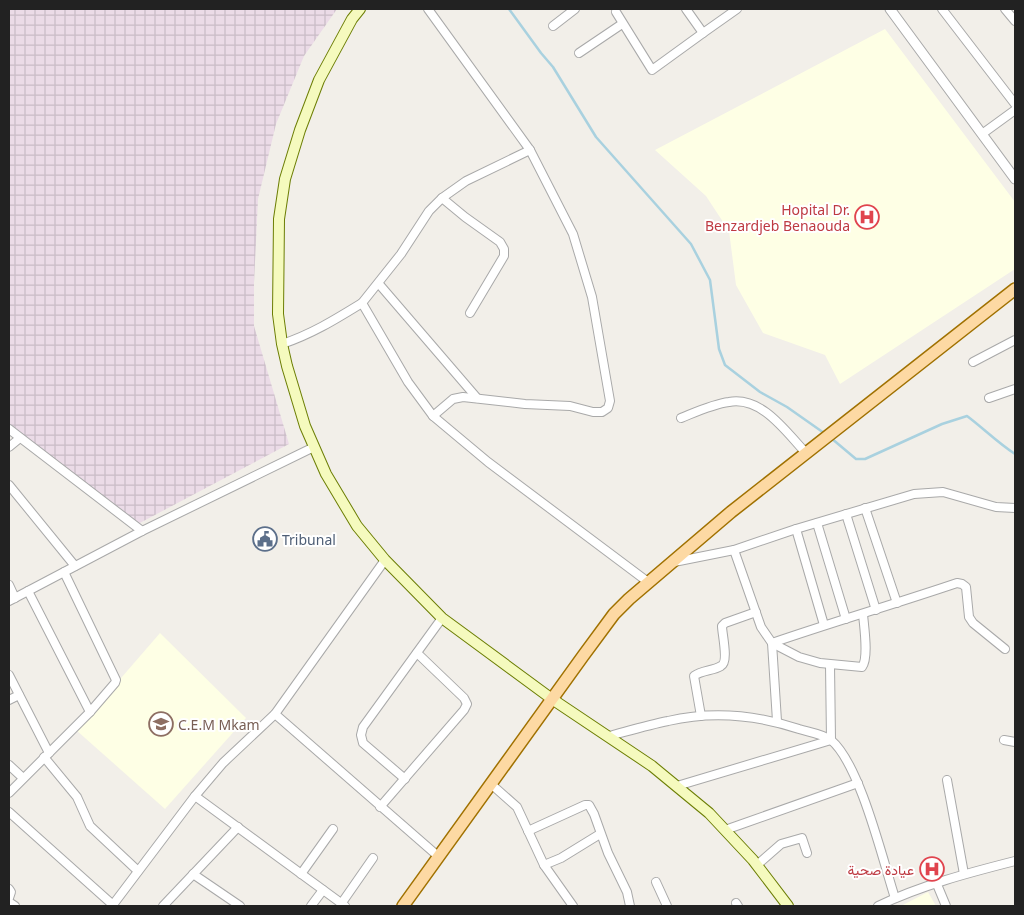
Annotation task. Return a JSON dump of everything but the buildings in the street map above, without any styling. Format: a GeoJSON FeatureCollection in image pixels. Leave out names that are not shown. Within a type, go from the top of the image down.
{"type":"FeatureCollection","features":[{"type":"Feature","properties":{"kind":"main road"},"geometry":{"type":"LineString","coordinates":[[360,9],[352,19],[319,80],[300,130],[285,179],[279,219],[277,257],[278,314],[282,344],[305,426],[326,474],[357,526],[385,560],[442,618],[552,699],[609,736],[677,786],[709,813],[725,830],[757,865],[788,906]]}},
{"type":"Feature","properties":{"kind":"main road"},"geometry":{"type":"LineString","coordinates":[[403,906],[614,614],[669,564],[816,445],[1015,289]]}},
{"type":"Feature","properties":{"kind":"street"},"geometry":{"type":"LineString","coordinates":[[428,9],[530,150],[573,234],[592,298],[610,401],[608,408],[602,412],[593,412],[570,406],[525,404],[463,397],[453,399],[433,416]]}},
{"type":"Feature","properties":{"kind":"street"},"geometry":{"type":"LineString","coordinates":[[553,26],[575,9]]}},
{"type":"Feature","properties":{"kind":"street"},"geometry":{"type":"LineString","coordinates":[[686,9],[703,33]]}},
{"type":"Feature","properties":{"kind":"street"},"geometry":{"type":"LineString","coordinates":[[616,12],[652,70],[737,9]]}},
{"type":"Feature","properties":{"kind":"street"},"geometry":{"type":"LineString","coordinates":[[891,9],[1015,179]]}},
{"type":"Feature","properties":{"kind":"street"},"geometry":{"type":"LineString","coordinates":[[942,9],[1015,104]]}},
{"type":"Feature","properties":{"kind":"street"},"geometry":{"type":"LineString","coordinates":[[1005,9],[1015,21]]}},
{"type":"Feature","properties":{"kind":"street"},"geometry":{"type":"LineString","coordinates":[[579,54],[622,24]]}},
{"type":"Feature","properties":{"kind":"street"},"geometry":{"type":"LineString","coordinates":[[982,134],[1015,110]]}},
{"type":"Feature","properties":{"kind":"street"},"geometry":{"type":"LineString","coordinates":[[282,344],[322,328],[362,303],[379,284],[429,211],[442,198],[466,181],[530,150]]}},
{"type":"Feature","properties":{"kind":"street"},"geometry":{"type":"LineString","coordinates":[[442,198],[500,242],[504,249],[504,256],[470,313]]}},
{"type":"Feature","properties":{"kind":"street"},"geometry":{"type":"LineString","coordinates":[[379,284],[477,398]]}},
{"type":"Feature","properties":{"kind":"street"},"geometry":{"type":"LineString","coordinates":[[362,303],[408,382],[433,416],[488,462],[648,582]]}},
{"type":"Feature","properties":{"kind":"street"},"geometry":{"type":"LineString","coordinates":[[973,362],[1015,340]]}},
{"type":"Feature","properties":{"kind":"street"},"geometry":{"type":"LineString","coordinates":[[989,398],[1015,389]]}},
{"type":"Feature","properties":{"kind":"street"},"geometry":{"type":"LineString","coordinates":[[681,418],[728,402],[740,401],[754,404],[765,411],[806,453]]}},
{"type":"Feature","properties":{"kind":"street"},"geometry":{"type":"LineString","coordinates":[[9,429],[142,531]]}},
{"type":"Feature","properties":{"kind":"street"},"geometry":{"type":"LineString","coordinates":[[9,447],[20,438]]}},
{"type":"Feature","properties":{"kind":"street"},"geometry":{"type":"LineString","coordinates":[[9,585],[12,600],[142,531],[314,447]]}},
{"type":"Feature","properties":{"kind":"street"},"geometry":{"type":"LineString","coordinates":[[9,485],[75,566]]}},
{"type":"Feature","properties":{"kind":"street"},"geometry":{"type":"LineString","coordinates":[[669,564],[734,550],[796,529],[914,494],[932,492],[950,494],[996,506],[1015,508]]}},
{"type":"Feature","properties":{"kind":"street"},"geometry":{"type":"LineString","coordinates":[[865,508],[897,603]]}},
{"type":"Feature","properties":{"kind":"street"},"geometry":{"type":"LineString","coordinates":[[846,514],[876,610]]}},
{"type":"Feature","properties":{"kind":"street"},"geometry":{"type":"LineString","coordinates":[[818,523],[846,619]]}},
{"type":"Feature","properties":{"kind":"street"},"geometry":{"type":"LineString","coordinates":[[796,529],[824,625]]}},
{"type":"Feature","properties":{"kind":"street"},"geometry":{"type":"LineString","coordinates":[[734,550],[761,627],[772,643],[799,657],[820,664],[862,667],[865,663],[863,614]]}},
{"type":"Feature","properties":{"kind":"street"},"geometry":{"type":"LineString","coordinates":[[9,812],[115,905],[138,871],[195,796],[223,763],[275,714],[385,560]]}},
{"type":"Feature","properties":{"kind":"street"},"geometry":{"type":"LineString","coordinates":[[9,793],[90,712],[115,683],[116,676],[64,572]]}},
{"type":"Feature","properties":{"kind":"street"},"geometry":{"type":"LineString","coordinates":[[772,643],[957,583],[966,587],[970,617],[973,624],[1005,649]]}},
{"type":"Feature","properties":{"kind":"street"},"geometry":{"type":"LineString","coordinates":[[28,591],[90,712]]}},
{"type":"Feature","properties":{"kind":"street"},"geometry":{"type":"LineString","coordinates":[[701,716],[694,676],[722,666],[724,663],[722,626],[725,623],[756,612]]}},
{"type":"Feature","properties":{"kind":"street"},"geometry":{"type":"LineString","coordinates":[[405,779],[363,742],[361,735],[363,727],[442,618]]}},
{"type":"Feature","properties":{"kind":"street"},"geometry":{"type":"LineString","coordinates":[[772,643],[777,722]]}},
{"type":"Feature","properties":{"kind":"street"},"geometry":{"type":"LineString","coordinates":[[380,807],[464,710],[467,704],[464,698],[417,653]]}},
{"type":"Feature","properties":{"kind":"street"},"geometry":{"type":"LineString","coordinates":[[830,665],[831,740]]}},
{"type":"Feature","properties":{"kind":"street"},"geometry":{"type":"LineString","coordinates":[[9,675],[46,755],[77,797],[90,826],[138,871]]}},
{"type":"Feature","properties":{"kind":"street"},"geometry":{"type":"LineString","coordinates":[[9,700],[19,695]]}},
{"type":"Feature","properties":{"kind":"street"},"geometry":{"type":"LineString","coordinates":[[275,714],[439,857]]}},
{"type":"Feature","properties":{"kind":"street"},"geometry":{"type":"LineString","coordinates":[[609,736],[669,720],[701,716],[750,717],[777,722],[831,740],[844,756],[858,784],[895,898]]}},
{"type":"Feature","properties":{"kind":"street"},"geometry":{"type":"LineString","coordinates":[[677,786],[831,740]]}},
{"type":"Feature","properties":{"kind":"street"},"geometry":{"type":"LineString","coordinates":[[1004,740],[1015,742]]}},
{"type":"Feature","properties":{"kind":"street"},"geometry":{"type":"LineString","coordinates":[[9,765],[22,778]]}},
{"type":"Feature","properties":{"kind":"street"},"geometry":{"type":"LineString","coordinates":[[947,780],[964,874]]}},
{"type":"Feature","properties":{"kind":"street"},"geometry":{"type":"LineString","coordinates":[[491,784],[518,807],[544,865],[573,906]]}},
{"type":"Feature","properties":{"kind":"street"},"geometry":{"type":"LineString","coordinates":[[725,830],[858,784]]}},
{"type":"Feature","properties":{"kind":"street"},"geometry":{"type":"LineString","coordinates":[[195,796],[343,905],[373,858]]}},
{"type":"Feature","properties":{"kind":"street"},"geometry":{"type":"LineString","coordinates":[[528,831],[585,805],[589,805],[616,871],[627,892],[630,906]]}},
{"type":"Feature","properties":{"kind":"street"},"geometry":{"type":"LineString","coordinates":[[163,906],[238,827]]}},
{"type":"Feature","properties":{"kind":"street"},"geometry":{"type":"LineString","coordinates":[[301,874],[333,829]]}},
{"type":"Feature","properties":{"kind":"street"},"geometry":{"type":"LineString","coordinates":[[544,865],[561,858],[600,834]]}},
{"type":"Feature","properties":{"kind":"street"},"geometry":{"type":"LineString","coordinates":[[757,865],[780,844],[802,838],[807,853]]}},
{"type":"Feature","properties":{"kind":"street"},"geometry":{"type":"LineString","coordinates":[[878,906],[936,882],[1015,861]]}},
{"type":"Feature","properties":{"kind":"street"},"geometry":{"type":"LineString","coordinates":[[194,874],[240,906]]}},
{"type":"Feature","properties":{"kind":"street"},"geometry":{"type":"LineString","coordinates":[[656,882],[667,906]]}},
{"type":"Feature","properties":{"kind":"street"},"geometry":{"type":"LineString","coordinates":[[936,882],[946,906]]}},
{"type":"Feature","properties":{"kind":"street"},"geometry":{"type":"LineString","coordinates":[[9,889],[11,892],[9,900],[14,906]]}},
{"type":"Feature","properties":{"kind":"street"},"geometry":{"type":"LineString","coordinates":[[311,906],[323,890]]}},
{"type":"Feature","properties":{"kind":"shaded area"},"geometry":{"type":"Polygon","coordinates":[[[9,9],[337,9],[304,56],[276,124],[258,199],[254,326],[289,444],[136,525],[9,428],[9,9]]]}},
{"type":"Feature","properties":{"kind":"shaded area","name":"Hopital Dr. Benzardjeb Benaouda"},"geometry":{"type":"Polygon","coordinates":[[[885,29],[1015,202],[1015,269],[840,384],[825,355],[763,333],[736,285],[729,231],[706,196],[655,150],[885,29]]]}},
{"type":"Feature","properties":{"kind":"shaded area","name":"C.E.M Mkam"},"geometry":{"type":"Polygon","coordinates":[[[160,633],[246,718],[165,809],[76,730],[160,633]]]}},
{"type":"Feature","properties":{"kind":"shaded area"},"geometry":{"type":"Polygon","coordinates":[[[928,892],[936,906],[901,906],[928,892]]]}},
{"type":"Feature","properties":{"kind":"waterway"},"geometry":{"type":"LineString","coordinates":[[509,9],[553,67],[596,137],[691,244],[710,280],[719,349],[725,365],[760,392],[787,407],[824,433]]}},
{"type":"Feature","properties":{"kind":"waterway"},"geometry":{"type":"LineString","coordinates":[[831,438],[856,459],[865,459],[942,424],[967,416],[1015,454]]}},
{"type":"Feature","properties":{"kind":"place","name":"Hopital Dr. Benzardjeb Benaouda"},"geometry":{"type":"Point","coordinates":[867,217]}},
{"type":"Feature","properties":{"kind":"place","name":"Tribunal"},"geometry":{"type":"Point","coordinates":[265,539]}},
{"type":"Feature","properties":{"kind":"place","name":"C.E.M Mkam"},"geometry":{"type":"Point","coordinates":[161,724]}},
{"type":"Feature","properties":{"kind":"place","name":"عيادة صحية"},"geometry":{"type":"Point","coordinates":[932,869]}}]}
